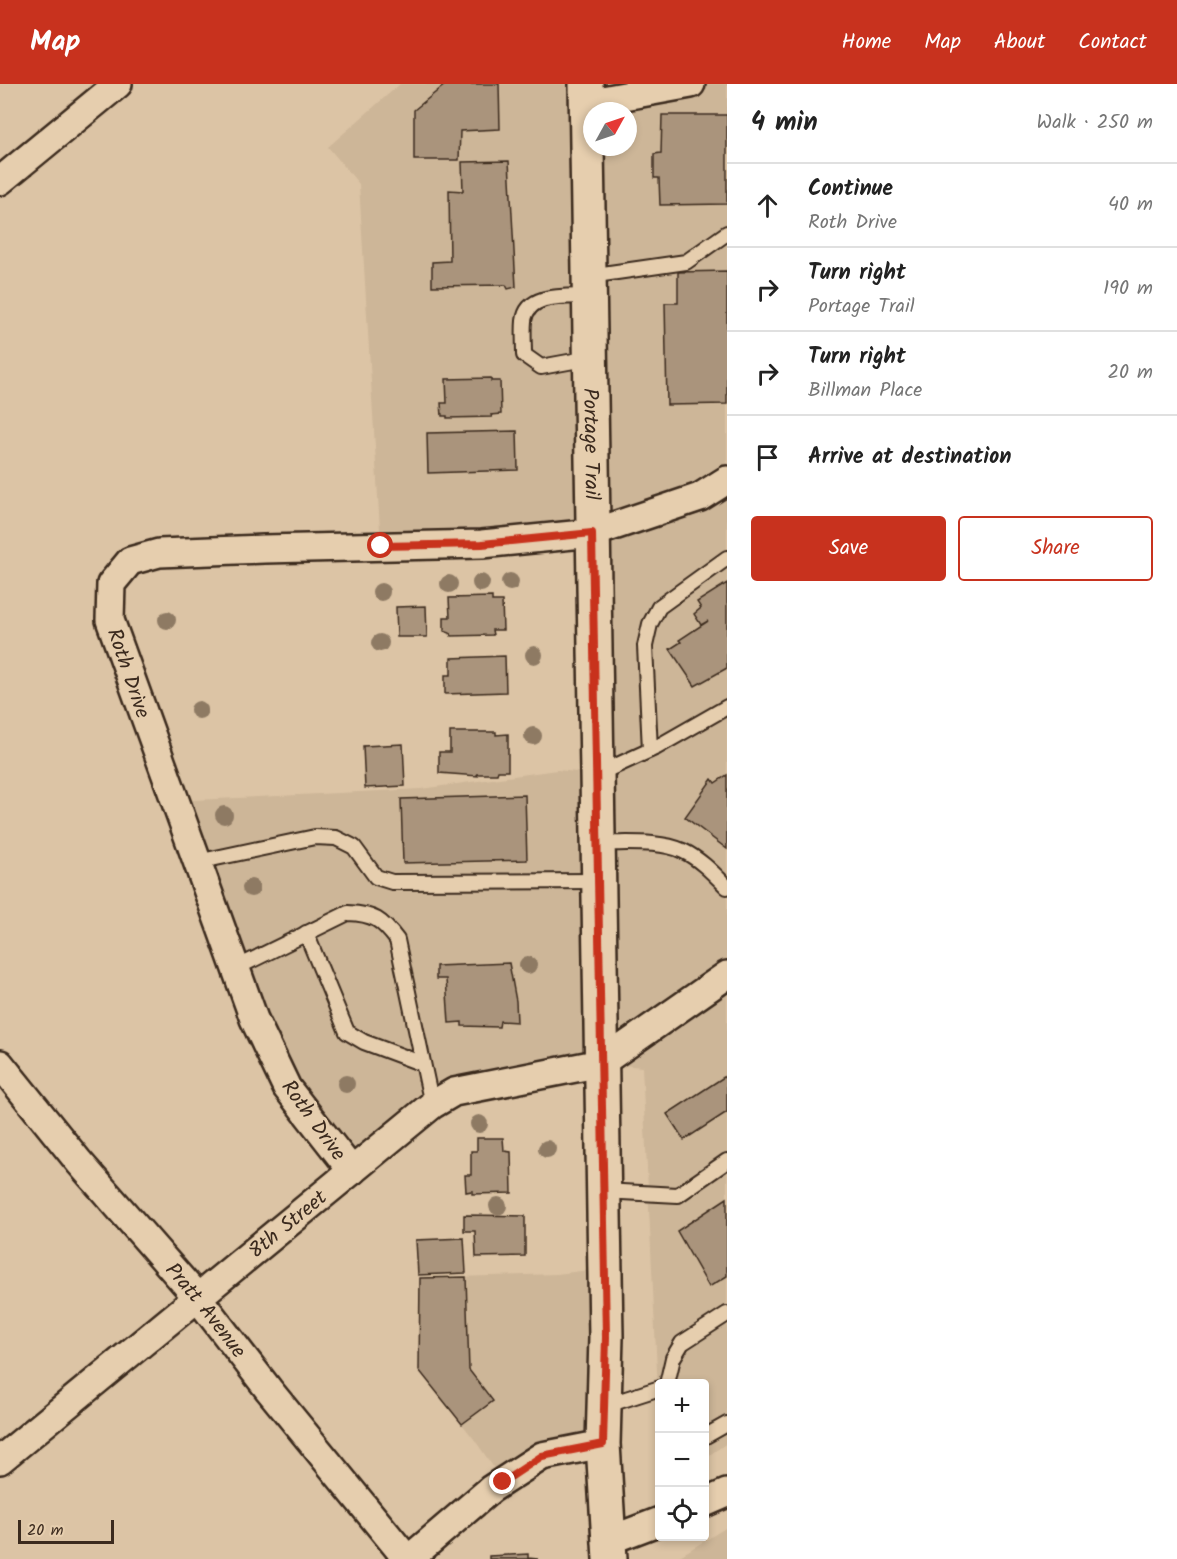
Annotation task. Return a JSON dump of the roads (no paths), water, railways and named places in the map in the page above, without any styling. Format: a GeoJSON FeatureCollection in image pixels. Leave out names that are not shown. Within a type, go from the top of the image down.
{"type":"FeatureCollection","features":[{"type":"Feature","properties":{"kind":"main road","name":"Portage Trail"},"geometry":{"type":"LineString","coordinates":[[586,94],[606,1337],[603,1444],[610,1550]]}},
{"type":"Feature","properties":{"kind":"street"},"geometry":{"type":"LineString","coordinates":[[0,181],[118,84]]}},
{"type":"Feature","properties":{"kind":"street"},"geometry":{"type":"LineString","coordinates":[[586,94],[691,84]]}},
{"type":"Feature","properties":{"kind":"street","name":"Roth Drive"},"geometry":{"type":"LineString","coordinates":[[352,1171],[287,1088],[254,1019],[110,620],[111,584],[130,561],[159,553],[482,544],[592,533],[700,497],[727,480]]}},
{"type":"Feature","properties":{"kind":"street","name":"8th Street"},"geometry":{"type":"LineString","coordinates":[[0,1460],[432,1105],[454,1092],[601,1063],[727,975]]}},
{"type":"Feature","properties":{"kind":"street","name":"Pratt Avenue"},"geometry":{"type":"LineString","coordinates":[[0,1064],[79,1162],[198,1298],[269,1390],[408,1559]]}},
{"type":"Feature","properties":{"kind":"street"},"geometry":{"type":"LineString","coordinates":[[408,1559],[491,1490],[542,1456],[603,1444]]}},
{"type":"Feature","properties":{"kind":"street"},"geometry":{"type":"LineString","coordinates":[[709,1501],[727,1493]]}},
{"type":"Feature","properties":{"kind":"street"},"geometry":{"type":"LineString","coordinates":[[610,1550],[655,1524]]}},
{"type":"Feature","properties":{"kind":"lane"},"geometry":{"type":"LineString","coordinates":[[590,358],[541,367],[524,355],[524,320],[529,308],[540,299],[686,262],[727,233]]}},
{"type":"Feature","properties":{"kind":"lane"},"geometry":{"type":"LineString","coordinates":[[650,750],[645,646],[650,624],[659,607],[727,558]]}},
{"type":"Feature","properties":{"kind":"lane"},"geometry":{"type":"LineString","coordinates":[[598,774],[650,750],[727,707]]}},
{"type":"Feature","properties":{"kind":"lane"},"geometry":{"type":"LineString","coordinates":[[197,862],[315,837],[336,838],[354,847],[376,877],[392,882],[599,881]]}},
{"type":"Feature","properties":{"kind":"lane"},"geometry":{"type":"LineString","coordinates":[[599,843],[659,845],[683,851],[708,868],[727,886]]}},
{"type":"Feature","properties":{"kind":"lane"},"geometry":{"type":"LineString","coordinates":[[236,968],[348,914],[364,914],[384,923],[397,940],[432,1105]]}},
{"type":"Feature","properties":{"kind":"lane"},"geometry":{"type":"LineString","coordinates":[[306,933],[347,1032],[364,1042],[423,1064]]}},
{"type":"Feature","properties":{"kind":"lane"},"geometry":{"type":"LineString","coordinates":[[603,1191],[678,1195],[727,1161]]}},
{"type":"Feature","properties":{"kind":"lane"},"geometry":{"type":"LineString","coordinates":[[668,1379],[673,1358],[682,1343],[727,1314]]}},
{"type":"Feature","properties":{"kind":"lane"},"geometry":{"type":"LineString","coordinates":[[604,1406],[655,1390]]}},
{"type":"Feature","properties":{"kind":"lane"},"geometry":{"type":"LineString","coordinates":[[709,1435],[727,1424]]}}]}
